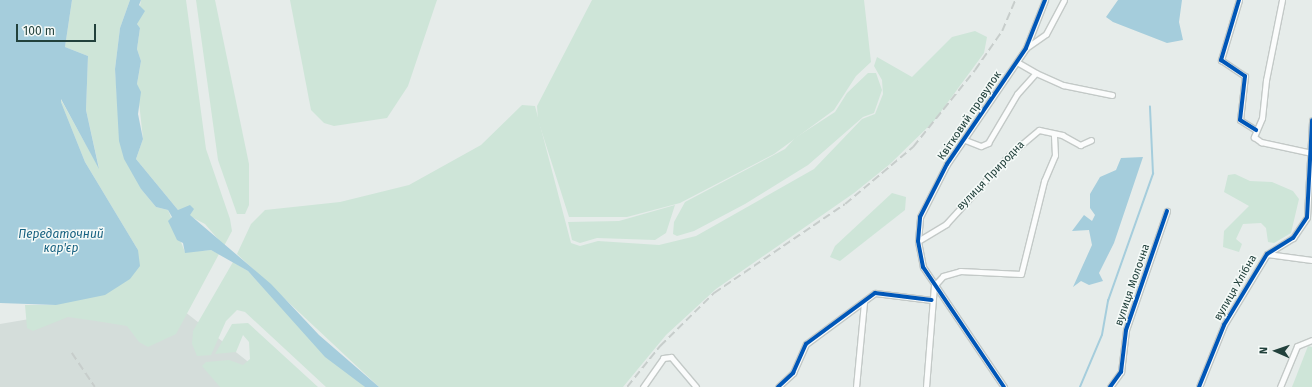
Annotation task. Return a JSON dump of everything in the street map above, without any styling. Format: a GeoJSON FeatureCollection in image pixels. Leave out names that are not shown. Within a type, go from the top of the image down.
{"type":"FeatureCollection","features":[{"type":"Feature","properties":{"kind":"street","name":"Квітковий провулок"},"geometry":{"type":"LineString","coordinates":[[1004,387],[934,286],[923,267],[918,241],[920,217],[926,200],[1026,48],[1045,0]]}},
{"type":"Feature","properties":{"kind":"street"},"geometry":{"type":"LineString","coordinates":[[1026,48],[1046,34],[1064,0]]}},
{"type":"Feature","properties":{"kind":"street"},"geometry":{"type":"LineString","coordinates":[[1239,0],[1220,60],[1245,76],[1240,120],[1256,130]]}},
{"type":"Feature","properties":{"kind":"street"},"geometry":{"type":"LineString","coordinates":[[1282,0],[1267,73],[1262,118],[1254,137],[1261,142],[1312,153]]}},
{"type":"Feature","properties":{"kind":"street"},"geometry":{"type":"LineString","coordinates":[[1017,62],[1036,74],[1063,85],[1112,95]]}},
{"type":"Feature","properties":{"kind":"street"},"geometry":{"type":"LineString","coordinates":[[965,140],[981,146],[988,143],[1017,94],[1036,74]]}},
{"type":"Feature","properties":{"kind":"street","name":"вулиця Хлібна"},"geometry":{"type":"LineString","coordinates":[[1199,387],[1224,325],[1267,254],[1276,246],[1293,238],[1302,227],[1307,217],[1311,185],[1312,120]]}},
{"type":"Feature","properties":{"kind":"street","name":"вулиця Природна"},"geometry":{"type":"LineString","coordinates":[[918,241],[946,224],[1033,134],[1046,130],[1080,145],[1091,140]]}},
{"type":"Feature","properties":{"kind":"street"},"geometry":{"type":"LineString","coordinates":[[926,387],[934,286],[943,276],[960,271],[1018,274],[1023,271],[1044,181],[1055,155],[1054,134]]}},
{"type":"Feature","properties":{"kind":"street","name":"вулиця Молочна"},"geometry":{"type":"LineString","coordinates":[[1110,387],[1121,372],[1126,330],[1167,211]]}},
{"type":"Feature","properties":{"kind":"street","name":"вулиця Хлібна"},"geometry":{"type":"LineString","coordinates":[[1267,254],[1312,260]]}},
{"type":"Feature","properties":{"kind":"street"},"geometry":{"type":"LineString","coordinates":[[778,387],[793,373],[806,344],[875,293],[884,292],[932,300]]}},
{"type":"Feature","properties":{"kind":"street"},"geometry":{"type":"LineString","coordinates":[[856,387],[864,302]]}},
{"type":"Feature","properties":{"kind":"street"},"geometry":{"type":"LineString","coordinates":[[1280,387],[1297,346],[1312,340]]}},
{"type":"Feature","properties":{"kind":"street"},"geometry":{"type":"LineString","coordinates":[[643,387],[663,358],[671,357],[678,368],[696,387]]}},
{"type":"Feature","properties":{"kind":"shaded area"},"geometry":{"type":"Polygon","coordinates":[[[165,296],[280,387],[0,387],[0,324],[165,296]]]}},
{"type":"Feature","properties":{"kind":"green space"},"geometry":{"type":"Polygon","coordinates":[[[72,0],[130,0],[120,28],[115,69],[117,97],[141,189],[156,207],[168,210],[185,252],[211,250],[219,254],[176,334],[148,347],[139,342],[127,326],[96,321],[68,317],[33,331],[27,328],[25,305],[56,305],[138,250],[85,162],[61,102],[60,98],[99,168],[86,110],[88,56],[65,47],[72,0]]]}},
{"type":"Feature","properties":{"kind":"green space"},"geometry":{"type":"Polygon","coordinates":[[[141,0],[186,0],[206,149],[230,219],[232,231],[224,246],[205,224],[178,210],[136,159],[143,139],[137,84],[141,61],[137,49],[140,28],[137,24],[141,0]]]}},
{"type":"Feature","properties":{"kind":"green space"},"geometry":{"type":"Polygon","coordinates":[[[196,0],[215,0],[249,164],[249,205],[245,214],[237,214],[218,160],[196,0]]]}},
{"type":"Feature","properties":{"kind":"green space"},"geometry":{"type":"Polygon","coordinates":[[[290,0],[437,0],[408,86],[387,118],[334,126],[324,123],[311,110],[290,0]]]}},
{"type":"Feature","properties":{"kind":"green space"},"geometry":{"type":"Polygon","coordinates":[[[592,0],[864,0],[871,62],[856,76],[834,110],[774,154],[680,203],[627,217],[569,217],[538,120],[537,106],[592,0]]]}},
{"type":"Feature","properties":{"kind":"green space"},"geometry":{"type":"Polygon","coordinates":[[[975,31],[987,37],[984,53],[934,121],[890,164],[854,193],[716,289],[666,335],[623,387],[379,387],[237,254],[251,224],[265,210],[340,202],[409,185],[481,145],[522,105],[535,106],[571,243],[580,246],[598,241],[659,245],[696,236],[814,169],[862,119],[875,114],[883,94],[882,80],[874,66],[877,57],[912,77],[952,37],[975,31]]]}},
{"type":"Feature","properties":{"kind":"green space"},"geometry":{"type":"Polygon","coordinates":[[[868,73],[876,73],[882,90],[874,113],[863,117],[808,165],[745,204],[694,231],[677,236],[673,234],[674,222],[685,202],[785,149],[795,138],[835,112],[847,93],[868,73]]]}},
{"type":"Feature","properties":{"kind":"green space"},"geometry":{"type":"Polygon","coordinates":[[[1235,174],[1250,181],[1272,182],[1293,191],[1299,199],[1291,233],[1274,243],[1268,242],[1266,228],[1261,223],[1243,224],[1236,239],[1242,244],[1239,252],[1223,247],[1224,231],[1249,206],[1224,192],[1228,175],[1235,174]]]}},
{"type":"Feature","properties":{"kind":"green space"},"geometry":{"type":"Polygon","coordinates":[[[892,193],[906,197],[905,210],[840,261],[830,257],[835,246],[892,193]]]}},
{"type":"Feature","properties":{"kind":"green space"},"geometry":{"type":"Polygon","coordinates":[[[675,205],[666,233],[655,240],[597,238],[580,243],[572,240],[568,222],[619,221],[675,205]]]}},
{"type":"Feature","properties":{"kind":"green space"},"geometry":{"type":"Polygon","coordinates":[[[233,262],[248,271],[291,318],[365,387],[326,387],[245,312],[237,310],[226,321],[211,355],[197,356],[192,344],[193,331],[233,262]]]}},
{"type":"Feature","properties":{"kind":"green space"},"geometry":{"type":"Polygon","coordinates":[[[248,323],[318,387],[220,387],[202,366],[206,362],[229,360],[243,365],[250,359],[249,342],[243,335],[236,352],[215,354],[232,324],[248,323]]]}},
{"type":"Feature","properties":{"kind":"green space"},"geometry":{"type":"Polygon","coordinates":[[[1308,346],[1312,347],[1312,387],[1292,387],[1308,346]]]}},
{"type":"Feature","properties":{"kind":"water","name":"Передаточний кар'єр"},"geometry":{"type":"Polygon","coordinates":[[[0,0],[72,0],[65,47],[88,56],[86,110],[99,169],[61,99],[61,102],[85,162],[138,250],[140,266],[130,279],[105,295],[56,305],[0,303],[0,0]]]}},
{"type":"Feature","properties":{"kind":"water"},"geometry":{"type":"Polygon","coordinates":[[[130,0],[141,0],[139,5],[145,11],[137,24],[140,28],[137,49],[141,61],[137,84],[141,92],[138,114],[143,139],[136,159],[178,210],[190,205],[194,209],[190,215],[271,284],[319,335],[379,387],[365,387],[325,357],[248,271],[211,250],[185,253],[183,243],[177,240],[168,221],[172,217],[168,210],[156,207],[141,189],[124,159],[119,141],[115,69],[120,28],[130,0]]]}},
{"type":"Feature","properties":{"kind":"water"},"geometry":{"type":"Polygon","coordinates":[[[1118,0],[1182,0],[1179,22],[1183,40],[1167,43],[1113,22],[1106,17],[1118,0]]]}},
{"type":"Feature","properties":{"kind":"water"},"geometry":{"type":"Polygon","coordinates":[[[1143,157],[1114,243],[1099,273],[1103,281],[1089,285],[1081,281],[1073,287],[1092,245],[1089,230],[1072,231],[1084,215],[1092,221],[1095,215],[1090,208],[1090,194],[1100,177],[1116,170],[1121,158],[1143,157]]]}},
{"type":"Feature","properties":{"kind":"waterway"},"geometry":{"type":"LineString","coordinates":[[1080,387],[1102,335],[1108,301],[1153,174],[1150,107]]}},
{"type":"Feature","properties":{"kind":"railway"},"geometry":{"type":"LineString","coordinates":[[627,387],[660,346],[714,293],[845,204],[913,147],[975,70],[1002,31],[1015,0]]}},
{"type":"Feature","properties":{"kind":"railway"},"geometry":{"type":"LineString","coordinates":[[72,353],[95,387]]}},
{"type":"Feature","properties":{"kind":"cycle path"},"geometry":{"type":"LineString","coordinates":[[1004,387],[923,267],[918,241],[920,217],[947,164],[1026,48],[1045,0]]}},
{"type":"Feature","properties":{"kind":"cycle path"},"geometry":{"type":"LineString","coordinates":[[1239,0],[1221,60],[1245,76],[1240,120],[1256,130]]}},
{"type":"Feature","properties":{"kind":"cycle path"},"geometry":{"type":"LineString","coordinates":[[1199,387],[1224,325],[1267,254],[1293,238],[1307,217],[1312,120]]}},
{"type":"Feature","properties":{"kind":"cycle path"},"geometry":{"type":"LineString","coordinates":[[1110,387],[1121,372],[1126,330],[1167,211]]}},
{"type":"Feature","properties":{"kind":"cycle path"},"geometry":{"type":"LineString","coordinates":[[778,387],[793,373],[806,344],[875,293],[932,300]]}}]}
